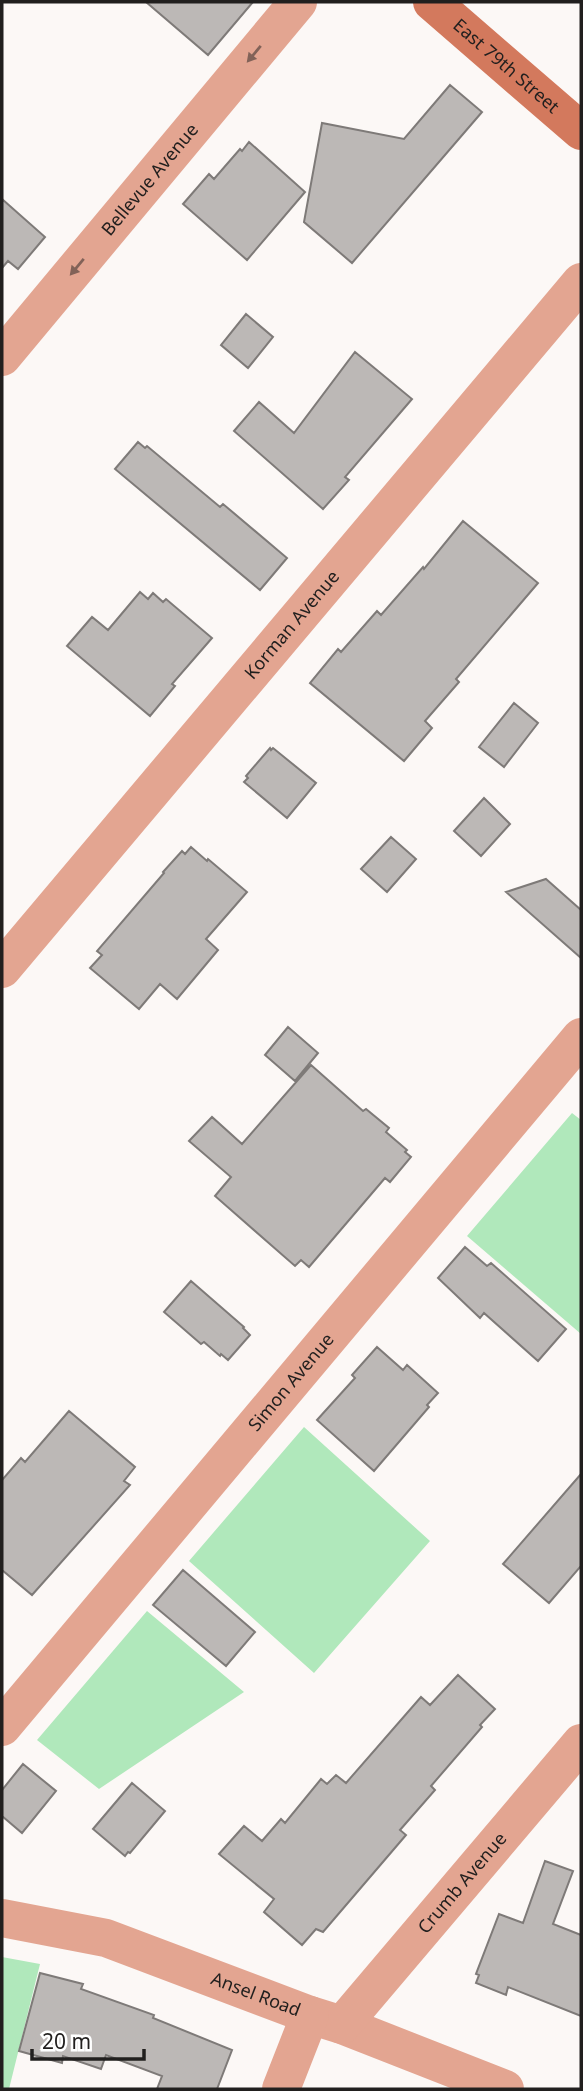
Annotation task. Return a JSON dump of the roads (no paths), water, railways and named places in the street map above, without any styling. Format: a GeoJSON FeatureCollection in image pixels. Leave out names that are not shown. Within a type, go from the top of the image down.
{"type":"FeatureCollection","features":[{"type":"Feature","properties":{"kind":"main road","name":"East 79th Street"},"geometry":{"type":"LineString","coordinates":[[432,2],[581,131]]}},
{"type":"Feature","properties":{"kind":"street","name":"Bellevue Avenue"},"geometry":{"type":"LineString","coordinates":[[2,357],[298,2]]}},
{"type":"Feature","properties":{"kind":"street","name":"Korman Avenue"},"geometry":{"type":"LineString","coordinates":[[2,969],[581,282]]}},
{"type":"Feature","properties":{"kind":"street","name":"Simon Avenue"},"geometry":{"type":"LineString","coordinates":[[2,1727],[581,1037]]}},
{"type":"Feature","properties":{"kind":"street","name":"Crumb Avenue"},"geometry":{"type":"LineString","coordinates":[[281,2089],[326,2020],[581,1743]]}},
{"type":"Feature","properties":{"kind":"street","name":"Ansel Road"},"geometry":{"type":"LineString","coordinates":[[2,1918],[106,1938],[505,2089]]}}]}
